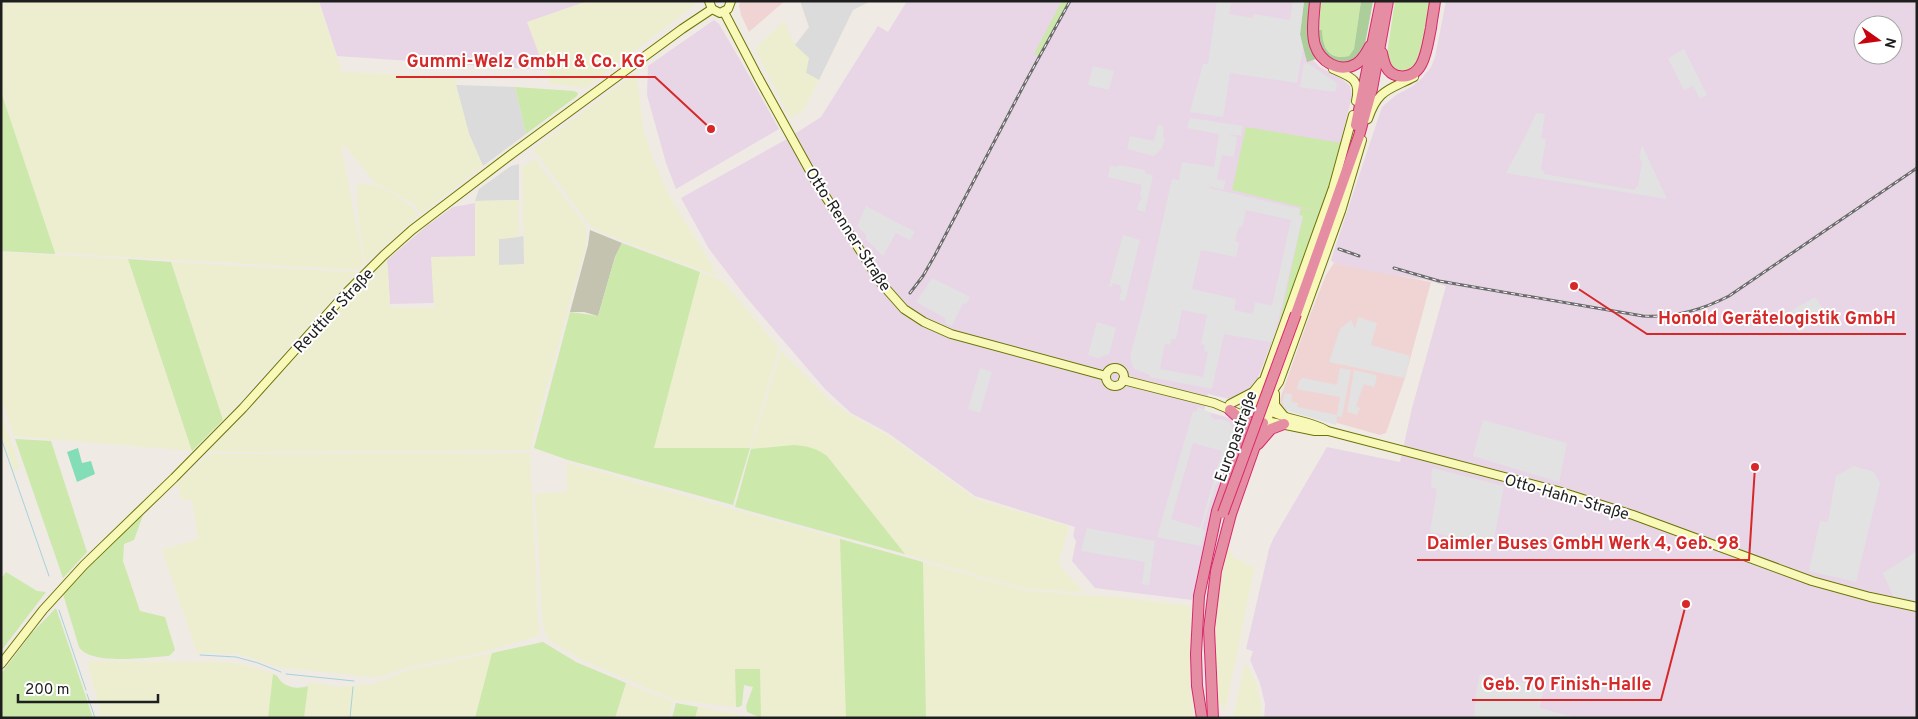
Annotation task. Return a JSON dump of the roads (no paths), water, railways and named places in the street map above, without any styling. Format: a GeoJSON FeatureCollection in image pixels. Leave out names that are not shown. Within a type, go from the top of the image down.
{"type":"FeatureCollection","features":[{"type":"Feature","properties":{"kind":"highway"},"geometry":{"type":"LineString","coordinates":[[1314,1],[1314,43],[1321,56],[1330,64],[1343,68],[1356,64],[1377,42],[1384,63],[1390,73],[1406,77],[1414,74],[1422,65],[1434,1]]}},
{"type":"Feature","properties":{"kind":"highway","name":"Europastraße"},"geometry":{"type":"LineString","coordinates":[[1207,718],[1203,689],[1204,615],[1213,557],[1224,514],[1350,162],[1372,89],[1381,1]]}},
{"type":"Feature","properties":{"kind":"highway","name":"Europastraße"},"geometry":{"type":"LineString","coordinates":[[1336,201],[1354,134],[1365,80],[1388,1]]}},
{"type":"Feature","properties":{"kind":"highway"},"geometry":{"type":"LineString","coordinates":[[1352,121],[1365,80]]}},
{"type":"Feature","properties":{"kind":"highway"},"geometry":{"type":"LineString","coordinates":[[1366,126],[1372,89]]}},
{"type":"Feature","properties":{"kind":"highway"},"geometry":{"type":"LineString","coordinates":[[1230,407],[1239,417],[1242,426],[1243,431],[1239,449]]}},
{"type":"Feature","properties":{"kind":"highway"},"geometry":{"type":"LineString","coordinates":[[1202,718],[1197,686],[1196,654],[1199,596],[1214,526],[1247,418]]}},
{"type":"Feature","properties":{"kind":"highway"},"geometry":{"type":"LineString","coordinates":[[1252,450],[1266,434],[1285,421]]}},
{"type":"Feature","properties":{"kind":"highway"},"geometry":{"type":"LineString","coordinates":[[1213,718],[1210,645],[1212,601],[1224,535],[1252,450],[1263,423]]}},
{"type":"Feature","properties":{"kind":"street"},"geometry":{"type":"LineString","coordinates":[[711,5],[718,12],[724,12],[730,6],[731,1]]}},
{"type":"Feature","properties":{"kind":"street","name":"Europastraße"},"geometry":{"type":"LineString","coordinates":[[1251,404],[1258,397],[1334,188],[1358,95],[1356,84],[1349,76],[1323,63],[1315,52],[1311,34],[1314,1]]}},
{"type":"Feature","properties":{"kind":"street","name":"Europastraße"},"geometry":{"type":"LineString","coordinates":[[1268,409],[1272,392],[1279,382],[1341,211],[1376,99],[1382,93],[1416,76],[1425,67],[1431,46],[1439,1]]}},
{"type":"Feature","properties":{"kind":"street","name":"Reuttier Straße"},"geometry":{"type":"LineString","coordinates":[[1,664],[42,610],[84,564],[237,415],[348,291],[384,255],[412,230],[507,157],[682,29],[711,5]]}},
{"type":"Feature","properties":{"kind":"street","name":"Otto-Renner-Straße"},"geometry":{"type":"LineString","coordinates":[[724,12],[815,180],[881,283],[904,309],[924,322],[951,334],[1106,376]]}},
{"type":"Feature","properties":{"kind":"street","name":"Otto-Renner-Straße"},"geometry":{"type":"LineString","coordinates":[[1118,368],[1124,374],[1123,380],[1119,385],[1113,386],[1107,382],[1106,376],[1111,369],[1118,368]]}},
{"type":"Feature","properties":{"kind":"street"},"geometry":{"type":"LineString","coordinates":[[1230,407],[1253,392],[1265,377]]}},
{"type":"Feature","properties":{"kind":"street","name":"Otto-Renner-Straße"},"geometry":{"type":"LineString","coordinates":[[1123,380],[1230,407],[1247,418]]}},
{"type":"Feature","properties":{"kind":"street"},"geometry":{"type":"LineString","coordinates":[[1279,382],[1274,401],[1285,421]]}},
{"type":"Feature","properties":{"kind":"street"},"geometry":{"type":"LineString","coordinates":[[1262,403],[1268,409],[1268,417],[1263,423],[1254,425],[1247,418],[1251,404],[1262,403]]}},
{"type":"Feature","properties":{"kind":"street","name":"Otto-Renner-Straße"},"geometry":{"type":"LineString","coordinates":[[1230,407],[1251,404]]}},
{"type":"Feature","properties":{"kind":"street","name":"Otto-Hahn-Straße"},"geometry":{"type":"LineString","coordinates":[[1268,409],[1285,421],[1315,431],[1328,431],[1558,491],[1632,515],[1812,581],[1870,597],[1917,607]]}},
{"type":"Feature","properties":{"kind":"street","name":"Otto-Hahn-Straße"},"geometry":{"type":"LineString","coordinates":[[1263,423],[1285,421]]}},
{"type":"Feature","properties":{"kind":"waterway"},"geometry":{"type":"LineString","coordinates":[[1,438],[49,576]]}},
{"type":"Feature","properties":{"kind":"waterway"},"geometry":{"type":"LineString","coordinates":[[59,610],[86,690]]}},
{"type":"Feature","properties":{"kind":"waterway"},"geometry":{"type":"LineString","coordinates":[[200,655],[236,657],[281,672]]}},
{"type":"Feature","properties":{"kind":"waterway"},"geometry":{"type":"LineString","coordinates":[[286,674],[354,681]]}},
{"type":"Feature","properties":{"kind":"waterway"},"geometry":{"type":"LineString","coordinates":[[350,718],[353,687]]}},
{"type":"Feature","properties":{"kind":"waterway"},"geometry":{"type":"LineString","coordinates":[[87,694],[95,718]]}},
{"type":"Feature","properties":{"kind":"railway"},"geometry":{"type":"LineString","coordinates":[[910,293],[923,276],[935,255],[1070,1]]}},
{"type":"Feature","properties":{"kind":"railway"},"geometry":{"type":"LineString","coordinates":[[1394,268],[1439,281],[1643,316],[1666,316],[1688,312],[1729,296],[1917,168]]}},
{"type":"Feature","properties":{"kind":"railway"},"geometry":{"type":"LineString","coordinates":[[1339,249],[1359,256]]}},
{"type":"Feature","properties":{"kind":"place","name":"Gummi-Welz GmbH & Co. KG"},"geometry":{"type":"Point","coordinates":[711,129]}},
{"type":"Feature","properties":{"kind":"place","name":"Honold Gerätelogistik GmbH"},"geometry":{"type":"Point","coordinates":[1574,286]}},
{"type":"Feature","properties":{"kind":"place","name":"Daimler Buses GmbH Werk 4, Geb. 98"},"geometry":{"type":"Point","coordinates":[1755,467]}},
{"type":"Feature","properties":{"kind":"place","name":"Geb. 70 Finish-Halle"},"geometry":{"type":"Point","coordinates":[1686,604]}}]}
